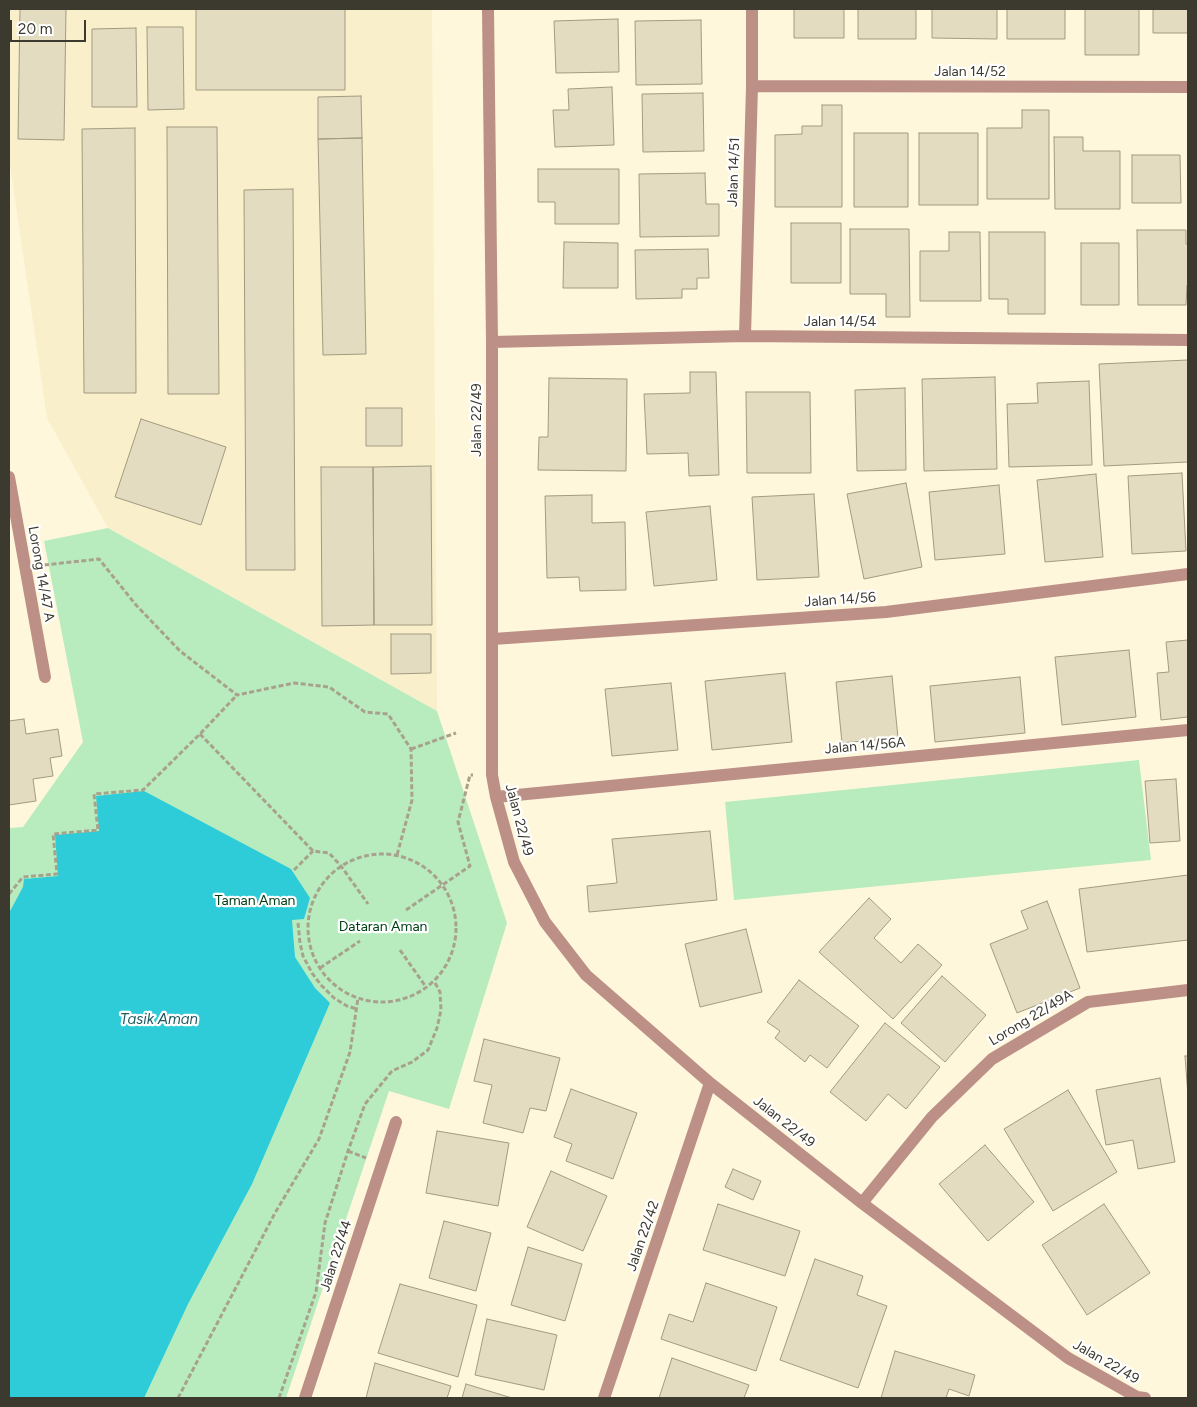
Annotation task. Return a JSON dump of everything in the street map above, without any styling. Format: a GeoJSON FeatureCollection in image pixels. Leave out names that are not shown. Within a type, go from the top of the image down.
{"type":"FeatureCollection","features":[{"type":"Feature","properties":{"kind":"street","name":"Jalan 22/49"},"geometry":{"type":"LineString","coordinates":[[488,9],[492,342],[492,775],[514,862],[545,922],[586,975],[710,1082],[862,1203],[1068,1358],[1140,1398]]}},
{"type":"Feature","properties":{"kind":"street","name":"Jalan 14/51"},"geometry":{"type":"LineString","coordinates":[[745,336],[752,86],[752,9]]}},
{"type":"Feature","properties":{"kind":"street","name":"Jalan 14/52"},"geometry":{"type":"LineString","coordinates":[[752,86],[1188,87]]}},
{"type":"Feature","properties":{"kind":"street","name":"Jalan 14/54"},"geometry":{"type":"LineString","coordinates":[[492,342],[745,336],[1188,340]]}},
{"type":"Feature","properties":{"kind":"street","name":"Lorong 14/47 A"},"geometry":{"type":"LineString","coordinates":[[9,477],[45,676]]}},
{"type":"Feature","properties":{"kind":"street","name":"Jalan 14/56"},"geometry":{"type":"LineString","coordinates":[[493,639],[886,612],[1188,574]]}},
{"type":"Feature","properties":{"kind":"street","name":"Jalan 14/56A"},"geometry":{"type":"LineString","coordinates":[[496,796],[1188,730]]}},
{"type":"Feature","properties":{"kind":"street","name":"Lorong 22/49A"},"geometry":{"type":"LineString","coordinates":[[862,1203],[932,1117],[992,1059],[1088,1002],[1188,990]]}},
{"type":"Feature","properties":{"kind":"street","name":"Jalan 22/42"},"geometry":{"type":"LineString","coordinates":[[604,1398],[710,1082]]}},
{"type":"Feature","properties":{"kind":"street","name":"Jalan 22/44"},"geometry":{"type":"LineString","coordinates":[[305,1398],[396,1122]]}},
{"type":"Feature","properties":{"kind":"path"},"geometry":{"type":"LineString","coordinates":[[25,567],[99,560],[136,606],[180,651],[237,695]]}},
{"type":"Feature","properties":{"kind":"path"},"geometry":{"type":"LineString","coordinates":[[9,894],[23,877],[57,874],[53,834],[98,830],[94,794],[143,790],[237,695],[294,683],[329,687],[365,712],[388,714],[410,749],[412,800],[397,855]]}},
{"type":"Feature","properties":{"kind":"path"},"geometry":{"type":"LineString","coordinates":[[410,749],[456,733]]}},
{"type":"Feature","properties":{"kind":"path"},"geometry":{"type":"LineString","coordinates":[[200,734],[313,852],[329,853],[341,866],[368,904]]}},
{"type":"Feature","properties":{"kind":"path"},"geometry":{"type":"LineString","coordinates":[[406,910],[470,866],[458,822],[470,775],[492,775]]}},
{"type":"Feature","properties":{"kind":"path"},"geometry":{"type":"LineString","coordinates":[[294,870],[313,852]]}},
{"type":"Feature","properties":{"kind":"path"},"geometry":{"type":"LineString","coordinates":[[368,854],[397,855],[414,860],[430,871],[443,885],[452,904],[456,924],[454,946],[446,965],[426,988],[410,996],[393,1001],[376,1002],[358,998],[336,986],[320,968],[311,947],[308,923],[313,900],[325,880],[341,866],[353,859],[368,854]]}},
{"type":"Feature","properties":{"kind":"path"},"geometry":{"type":"LineString","coordinates":[[298,923],[303,956],[312,973],[321,986],[334,998],[347,1006],[357,1009]]}},
{"type":"Feature","properties":{"kind":"path"},"geometry":{"type":"LineString","coordinates":[[320,968],[360,942]]}},
{"type":"Feature","properties":{"kind":"path"},"geometry":{"type":"LineString","coordinates":[[400,950],[426,988]]}},
{"type":"Feature","properties":{"kind":"path"},"geometry":{"type":"LineString","coordinates":[[279,1398],[316,1292],[325,1223],[350,1143],[365,1104],[392,1071],[412,1062],[428,1050],[437,1028],[441,1010],[440,992],[434,981]]}},
{"type":"Feature","properties":{"kind":"path"},"geometry":{"type":"LineString","coordinates":[[178,1398],[275,1214],[319,1139],[350,1052],[358,998]]}},
{"type":"Feature","properties":{"kind":"shaded area"},"geometry":{"type":"Polygon","coordinates":[[[9,9],[432,9],[437,711],[108,528],[47,418],[9,158],[9,9]]]}},
{"type":"Feature","properties":{"kind":"green space","name":"Taman Aman"},"geometry":{"type":"Polygon","coordinates":[[[108,528],[437,711],[507,923],[449,1109],[389,1091],[286,1398],[9,1398],[9,828],[23,827],[83,742],[44,541],[108,528]]]}},
{"type":"Feature","properties":{"kind":"green space"},"geometry":{"type":"Polygon","coordinates":[[[1139,760],[1151,860],[734,900],[725,802],[1139,760]]]}},
{"type":"Feature","properties":{"kind":"water","name":"Tasik Aman"},"geometry":{"type":"Polygon","coordinates":[[[144,791],[291,869],[310,898],[304,919],[292,920],[295,957],[315,988],[330,1003],[252,1184],[188,1304],[144,1398],[9,1398],[9,913],[23,887],[24,879],[58,876],[55,835],[99,831],[96,796],[144,791]]]}},
{"type":"Feature","properties":{"kind":"building"},"geometry":{"type":"Polygon","coordinates":[[[20,9],[66,9],[64,140],[18,139],[20,9]]]}},
{"type":"Feature","properties":{"kind":"building"},"geometry":{"type":"Polygon","coordinates":[[[196,9],[345,9],[345,90],[196,90],[196,9]]]}},
{"type":"Feature","properties":{"kind":"building"},"geometry":{"type":"Polygon","coordinates":[[[794,9],[844,9],[844,38],[794,38],[794,9]]]}},
{"type":"Feature","properties":{"kind":"building"},"geometry":{"type":"Polygon","coordinates":[[[858,9],[916,9],[916,39],[858,39],[858,9]]]}},
{"type":"Feature","properties":{"kind":"building"},"geometry":{"type":"Polygon","coordinates":[[[932,9],[997,9],[997,39],[932,38],[932,9]]]}},
{"type":"Feature","properties":{"kind":"building"},"geometry":{"type":"Polygon","coordinates":[[[1007,9],[1065,9],[1065,39],[1007,39],[1007,9]]]}},
{"type":"Feature","properties":{"kind":"building"},"geometry":{"type":"Polygon","coordinates":[[[1085,9],[1139,9],[1139,55],[1085,55],[1085,9]]]}},
{"type":"Feature","properties":{"kind":"building"},"geometry":{"type":"Polygon","coordinates":[[[1153,9],[1188,9],[1188,33],[1153,33],[1153,9]]]}},
{"type":"Feature","properties":{"kind":"building"},"geometry":{"type":"Polygon","coordinates":[[[618,19],[619,72],[556,73],[554,21],[618,19]]]}},
{"type":"Feature","properties":{"kind":"building"},"geometry":{"type":"Polygon","coordinates":[[[701,20],[702,84],[636,85],[635,21],[701,20]]]}},
{"type":"Feature","properties":{"kind":"building"},"geometry":{"type":"Polygon","coordinates":[[[147,27],[183,27],[184,109],[148,110],[147,27]]]}},
{"type":"Feature","properties":{"kind":"building"},"geometry":{"type":"Polygon","coordinates":[[[136,28],[137,107],[92,107],[92,29],[136,28]]]}},
{"type":"Feature","properties":{"kind":"building"},"geometry":{"type":"Polygon","coordinates":[[[612,87],[614,145],[555,147],[553,110],[569,110],[568,89],[612,87]]]}},
{"type":"Feature","properties":{"kind":"building"},"geometry":{"type":"Polygon","coordinates":[[[703,93],[704,151],[643,152],[642,94],[703,93]]]}},
{"type":"Feature","properties":{"kind":"building"},"geometry":{"type":"Polygon","coordinates":[[[361,96],[362,138],[318,139],[318,97],[361,96]]]}},
{"type":"Feature","properties":{"kind":"building"},"geometry":{"type":"Polygon","coordinates":[[[822,105],[842,105],[842,207],[775,207],[775,135],[802,134],[802,126],[822,126],[822,105]]]}},
{"type":"Feature","properties":{"kind":"building"},"geometry":{"type":"Polygon","coordinates":[[[1022,110],[1049,110],[1049,199],[987,199],[987,128],[1022,128],[1022,110]]]}},
{"type":"Feature","properties":{"kind":"building"},"geometry":{"type":"Polygon","coordinates":[[[167,127],[217,127],[219,394],[168,394],[167,127]]]}},
{"type":"Feature","properties":{"kind":"building"},"geometry":{"type":"Polygon","coordinates":[[[135,128],[136,393],[84,393],[82,129],[135,128]]]}},
{"type":"Feature","properties":{"kind":"building"},"geometry":{"type":"Polygon","coordinates":[[[854,133],[908,133],[908,207],[854,207],[854,133]]]}},
{"type":"Feature","properties":{"kind":"building"},"geometry":{"type":"Polygon","coordinates":[[[919,133],[978,133],[978,205],[919,205],[919,133]]]}},
{"type":"Feature","properties":{"kind":"building"},"geometry":{"type":"Polygon","coordinates":[[[1054,137],[1083,137],[1083,151],[1120,151],[1120,209],[1055,209],[1054,137]]]}},
{"type":"Feature","properties":{"kind":"building"},"geometry":{"type":"Polygon","coordinates":[[[362,138],[366,354],[323,355],[318,139],[362,138]]]}},
{"type":"Feature","properties":{"kind":"building"},"geometry":{"type":"Polygon","coordinates":[[[1132,155],[1180,155],[1181,203],[1132,203],[1132,155]]]}},
{"type":"Feature","properties":{"kind":"building"},"geometry":{"type":"Polygon","coordinates":[[[538,169],[619,169],[619,224],[555,224],[555,202],[538,202],[538,169]]]}},
{"type":"Feature","properties":{"kind":"building"},"geometry":{"type":"Polygon","coordinates":[[[705,173],[706,204],[719,204],[719,236],[640,237],[639,174],[705,173]]]}},
{"type":"Feature","properties":{"kind":"building"},"geometry":{"type":"Polygon","coordinates":[[[293,189],[295,570],[246,570],[244,190],[293,189]]]}},
{"type":"Feature","properties":{"kind":"building"},"geometry":{"type":"Polygon","coordinates":[[[791,223],[841,223],[841,283],[791,283],[791,223]]]}},
{"type":"Feature","properties":{"kind":"building"},"geometry":{"type":"Polygon","coordinates":[[[850,229],[909,229],[910,317],[886,317],[886,294],[850,294],[850,229]]]}},
{"type":"Feature","properties":{"kind":"building"},"geometry":{"type":"Polygon","coordinates":[[[1137,230],[1186,230],[1188,285],[1186,305],[1138,305],[1137,230]]]}},
{"type":"Feature","properties":{"kind":"building"},"geometry":{"type":"Polygon","coordinates":[[[949,232],[980,232],[981,301],[920,301],[920,251],[949,251],[949,232]]]}},
{"type":"Feature","properties":{"kind":"building"},"geometry":{"type":"Polygon","coordinates":[[[989,232],[1045,232],[1045,314],[1008,314],[1008,299],[989,299],[989,232]]]}},
{"type":"Feature","properties":{"kind":"building"},"geometry":{"type":"Polygon","coordinates":[[[564,242],[618,243],[618,288],[563,288],[564,242]]]}},
{"type":"Feature","properties":{"kind":"building"},"geometry":{"type":"Polygon","coordinates":[[[1081,243],[1119,243],[1119,305],[1081,305],[1081,243]]]}},
{"type":"Feature","properties":{"kind":"building"},"geometry":{"type":"Polygon","coordinates":[[[708,249],[709,278],[697,278],[697,289],[682,289],[682,298],[636,299],[635,250],[708,249]]]}},
{"type":"Feature","properties":{"kind":"building"},"geometry":{"type":"Polygon","coordinates":[[[1188,360],[1188,462],[1104,466],[1099,364],[1188,360]]]}},
{"type":"Feature","properties":{"kind":"building"},"geometry":{"type":"Polygon","coordinates":[[[690,372],[716,372],[719,475],[689,476],[688,453],[647,454],[644,394],[690,393],[690,372]]]}},
{"type":"Feature","properties":{"kind":"building"},"geometry":{"type":"Polygon","coordinates":[[[995,377],[997,469],[924,471],[922,379],[995,377]]]}},
{"type":"Feature","properties":{"kind":"building"},"geometry":{"type":"Polygon","coordinates":[[[549,378],[627,379],[626,471],[538,470],[539,437],[548,437],[549,378]]]}},
{"type":"Feature","properties":{"kind":"building"},"geometry":{"type":"Polygon","coordinates":[[[1089,381],[1092,465],[1009,467],[1007,404],[1038,403],[1037,383],[1089,381]]]}},
{"type":"Feature","properties":{"kind":"building"},"geometry":{"type":"Polygon","coordinates":[[[905,388],[906,470],[857,471],[855,390],[905,388]]]}},
{"type":"Feature","properties":{"kind":"building"},"geometry":{"type":"Polygon","coordinates":[[[746,392],[810,392],[811,473],[747,473],[746,392]]]}},
{"type":"Feature","properties":{"kind":"building"},"geometry":{"type":"Polygon","coordinates":[[[366,408],[402,408],[402,446],[366,446],[366,408]]]}},
{"type":"Feature","properties":{"kind":"building"},"geometry":{"type":"Polygon","coordinates":[[[141,419],[226,447],[201,525],[115,497],[141,419]]]}},
{"type":"Feature","properties":{"kind":"building"},"geometry":{"type":"Polygon","coordinates":[[[431,466],[432,625],[374,625],[373,467],[431,466]]]}},
{"type":"Feature","properties":{"kind":"building"},"geometry":{"type":"Polygon","coordinates":[[[321,467],[373,467],[374,625],[322,626],[321,467]]]}},
{"type":"Feature","properties":{"kind":"building"},"geometry":{"type":"Polygon","coordinates":[[[1182,473],[1186,551],[1132,554],[1128,476],[1182,473]]]}},
{"type":"Feature","properties":{"kind":"building"},"geometry":{"type":"Polygon","coordinates":[[[1096,474],[1103,557],[1045,562],[1037,480],[1096,474]]]}},
{"type":"Feature","properties":{"kind":"building"},"geometry":{"type":"Polygon","coordinates":[[[906,483],[922,567],[864,579],[847,494],[906,483]]]}},
{"type":"Feature","properties":{"kind":"building"},"geometry":{"type":"Polygon","coordinates":[[[999,485],[1005,554],[935,560],[929,492],[999,485]]]}},
{"type":"Feature","properties":{"kind":"building"},"geometry":{"type":"Polygon","coordinates":[[[814,494],[819,577],[757,580],[752,497],[814,494]]]}},
{"type":"Feature","properties":{"kind":"building"},"geometry":{"type":"Polygon","coordinates":[[[592,495],[592,523],[625,522],[626,590],[580,591],[579,577],[547,578],[545,496],[592,495]]]}},
{"type":"Feature","properties":{"kind":"building"},"geometry":{"type":"Polygon","coordinates":[[[710,506],[717,580],[654,586],[646,512],[710,506]]]}},
{"type":"Feature","properties":{"kind":"building"},"geometry":{"type":"Polygon","coordinates":[[[391,634],[431,634],[431,673],[391,674],[391,634]]]}},
{"type":"Feature","properties":{"kind":"building"},"geometry":{"type":"Polygon","coordinates":[[[1188,640],[1188,717],[1161,720],[1157,673],[1169,672],[1166,642],[1188,640]]]}},
{"type":"Feature","properties":{"kind":"building"},"geometry":{"type":"Polygon","coordinates":[[[1129,650],[1136,717],[1062,725],[1055,657],[1129,650]]]}},
{"type":"Feature","properties":{"kind":"building"},"geometry":{"type":"Polygon","coordinates":[[[785,673],[792,742],[712,750],[705,681],[785,673]]]}},
{"type":"Feature","properties":{"kind":"building"},"geometry":{"type":"Polygon","coordinates":[[[892,676],[898,738],[842,743],[836,682],[892,676]]]}},
{"type":"Feature","properties":{"kind":"building"},"geometry":{"type":"Polygon","coordinates":[[[1020,677],[1025,733],[935,742],[930,686],[1020,677]]]}},
{"type":"Feature","properties":{"kind":"building"},"geometry":{"type":"Polygon","coordinates":[[[671,683],[678,750],[612,756],[605,689],[671,683]]]}},
{"type":"Feature","properties":{"kind":"building"},"geometry":{"type":"Polygon","coordinates":[[[24,719],[26,734],[58,729],[62,756],[50,758],[53,776],[33,779],[36,801],[9,805],[9,721],[24,719]]]}},
{"type":"Feature","properties":{"kind":"building"},"geometry":{"type":"Polygon","coordinates":[[[1176,779],[1180,841],[1150,843],[1145,781],[1176,779]]]}},
{"type":"Feature","properties":{"kind":"building"},"geometry":{"type":"Polygon","coordinates":[[[710,831],[717,900],[589,912],[587,886],[617,883],[612,839],[710,831]]]}},
{"type":"Feature","properties":{"kind":"building"},"geometry":{"type":"Polygon","coordinates":[[[1188,875],[1188,940],[1087,952],[1079,889],[1188,875]]]}},
{"type":"Feature","properties":{"kind":"building"},"geometry":{"type":"Polygon","coordinates":[[[869,898],[891,919],[874,938],[901,963],[918,944],[942,965],[893,1019],[819,952],[869,898]]]}},
{"type":"Feature","properties":{"kind":"building"},"geometry":{"type":"Polygon","coordinates":[[[1047,901],[1080,988],[1017,1013],[990,944],[1028,929],[1021,911],[1047,901]]]}},
{"type":"Feature","properties":{"kind":"building"},"geometry":{"type":"Polygon","coordinates":[[[746,929],[762,992],[700,1007],[685,944],[746,929]]]}},
{"type":"Feature","properties":{"kind":"building"},"geometry":{"type":"Polygon","coordinates":[[[942,976],[986,1015],[945,1062],[901,1023],[942,976]]]}},
{"type":"Feature","properties":{"kind":"building"},"geometry":{"type":"Polygon","coordinates":[[[799,980],[859,1026],[827,1068],[810,1055],[805,1062],[775,1038],[780,1031],[767,1022],[799,980]]]}},
{"type":"Feature","properties":{"kind":"building"},"geometry":{"type":"Polygon","coordinates":[[[885,1023],[940,1067],[906,1109],[888,1094],[866,1121],[830,1092],[885,1023]]]}},
{"type":"Feature","properties":{"kind":"building"},"geometry":{"type":"Polygon","coordinates":[[[484,1039],[560,1058],[546,1111],[530,1108],[523,1133],[483,1123],[492,1085],[474,1081],[484,1039]]]}},
{"type":"Feature","properties":{"kind":"building"},"geometry":{"type":"Polygon","coordinates":[[[1185,1056],[1188,1056],[1188,1096],[1185,1056]]]}},
{"type":"Feature","properties":{"kind":"building"},"geometry":{"type":"Polygon","coordinates":[[[1160,1078],[1175,1162],[1138,1169],[1133,1140],[1106,1145],[1096,1090],[1160,1078]]]}},
{"type":"Feature","properties":{"kind":"building"},"geometry":{"type":"Polygon","coordinates":[[[571,1089],[637,1113],[613,1179],[566,1161],[572,1144],[554,1137],[571,1089]]]}},
{"type":"Feature","properties":{"kind":"building"},"geometry":{"type":"Polygon","coordinates":[[[1068,1090],[1117,1172],[1053,1211],[1004,1129],[1068,1090]]]}},
{"type":"Feature","properties":{"kind":"building"},"geometry":{"type":"Polygon","coordinates":[[[437,1131],[509,1143],[498,1206],[426,1193],[437,1131]]]}},
{"type":"Feature","properties":{"kind":"building"},"geometry":{"type":"Polygon","coordinates":[[[985,1145],[1034,1202],[988,1241],[939,1184],[985,1145]]]}},
{"type":"Feature","properties":{"kind":"building"},"geometry":{"type":"Polygon","coordinates":[[[733,1169],[761,1181],[753,1200],[725,1187],[733,1169]]]}},
{"type":"Feature","properties":{"kind":"building"},"geometry":{"type":"Polygon","coordinates":[[[551,1171],[607,1196],[583,1251],[527,1227],[551,1171]]]}},
{"type":"Feature","properties":{"kind":"building"},"geometry":{"type":"Polygon","coordinates":[[[718,1204],[800,1231],[785,1276],[703,1250],[718,1204]]]}},
{"type":"Feature","properties":{"kind":"building"},"geometry":{"type":"Polygon","coordinates":[[[1104,1204],[1150,1273],[1087,1315],[1042,1245],[1104,1204]]]}},
{"type":"Feature","properties":{"kind":"building"},"geometry":{"type":"Polygon","coordinates":[[[444,1221],[491,1233],[476,1291],[429,1278],[444,1221]]]}},
{"type":"Feature","properties":{"kind":"building"},"geometry":{"type":"Polygon","coordinates":[[[528,1247],[582,1264],[565,1321],[511,1305],[528,1247]]]}},
{"type":"Feature","properties":{"kind":"building"},"geometry":{"type":"Polygon","coordinates":[[[815,1259],[863,1276],[857,1295],[887,1306],[858,1388],[780,1360],[815,1259]]]}},
{"type":"Feature","properties":{"kind":"building"},"geometry":{"type":"Polygon","coordinates":[[[706,1283],[777,1307],[756,1371],[661,1339],[669,1314],[693,1322],[706,1283]]]}},
{"type":"Feature","properties":{"kind":"building"},"geometry":{"type":"Polygon","coordinates":[[[400,1284],[477,1305],[458,1377],[378,1353],[400,1284]]]}},
{"type":"Feature","properties":{"kind":"building"},"geometry":{"type":"Polygon","coordinates":[[[487,1319],[557,1335],[544,1390],[475,1375],[487,1319]]]}},
{"type":"Feature","properties":{"kind":"building"},"geometry":{"type":"Polygon","coordinates":[[[895,1351],[975,1375],[969,1396],[949,1389],[946,1398],[881,1398],[895,1351]]]}},
{"type":"Feature","properties":{"kind":"building"},"geometry":{"type":"Polygon","coordinates":[[[672,1358],[749,1385],[744,1398],[659,1398],[672,1358]]]}},
{"type":"Feature","properties":{"kind":"building"},"geometry":{"type":"Polygon","coordinates":[[[375,1363],[451,1386],[447,1398],[366,1398],[375,1363]]]}},
{"type":"Feature","properties":{"kind":"building"},"geometry":{"type":"Polygon","coordinates":[[[466,1384],[512,1398],[462,1398],[466,1384]]]}},
{"type":"Feature","properties":{"kind":"park label","name":"Dataran Aman"},"geometry":{"type":"Point","coordinates":[383,927]}}]}
